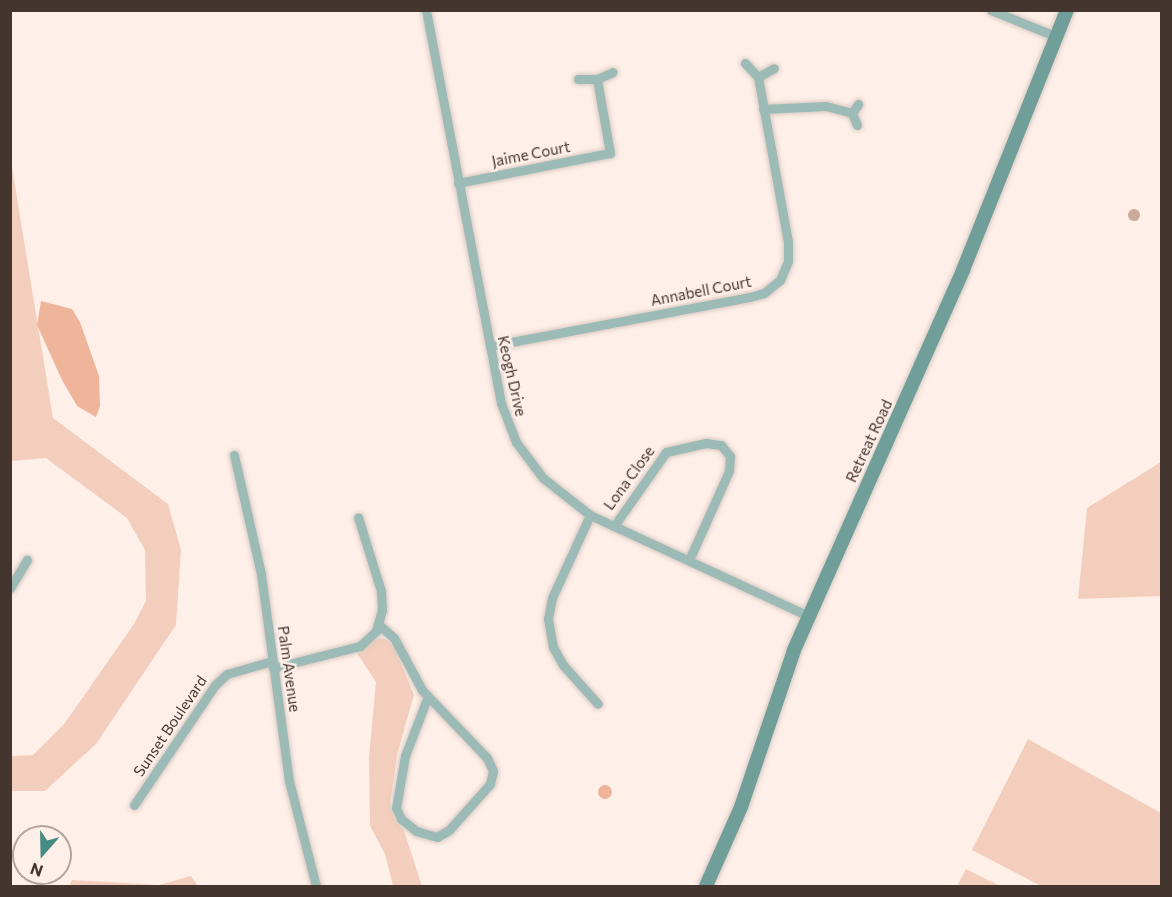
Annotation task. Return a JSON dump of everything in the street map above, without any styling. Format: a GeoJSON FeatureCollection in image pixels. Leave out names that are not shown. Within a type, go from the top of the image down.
{"type":"FeatureCollection","features":[{"type":"Feature","properties":{"kind":"street","name":"Keogh Drive"},"geometry":{"type":"LineString","coordinates":[[426,10],[501,403],[516,442],[543,478],[590,515],[809,616]]}},
{"type":"Feature","properties":{"kind":"street"},"geometry":{"type":"LineString","coordinates":[[991,10],[1057,37]]}},
{"type":"Feature","properties":{"kind":"street","name":"Retreat Road"},"geometry":{"type":"LineString","coordinates":[[706,886],[741,807],[779,690],[809,616],[963,270],[1067,10]]}},
{"type":"Feature","properties":{"kind":"street"},"geometry":{"type":"LineString","coordinates":[[745,63],[758,77],[774,68]]}},
{"type":"Feature","properties":{"kind":"street"},"geometry":{"type":"LineString","coordinates":[[578,79],[597,79],[613,72]]}},
{"type":"Feature","properties":{"kind":"street","name":"Annabell Court"},"geometry":{"type":"LineString","coordinates":[[490,346],[750,297],[773,288],[784,272],[788,242],[758,77]]}},
{"type":"Feature","properties":{"kind":"street","name":"Jaime Court"},"geometry":{"type":"LineString","coordinates":[[458,183],[610,153],[597,79]]}},
{"type":"Feature","properties":{"kind":"street"},"geometry":{"type":"LineString","coordinates":[[763,109],[826,106],[855,108],[857,125]]}},
{"type":"Feature","properties":{"kind":"street","name":"Lona Close"},"geometry":{"type":"LineString","coordinates":[[614,526],[666,452],[706,443],[722,446],[730,456],[729,471],[689,560]]}},
{"type":"Feature","properties":{"kind":"street","name":"Palm Avenue"},"geometry":{"type":"LineString","coordinates":[[234,455],[261,574],[289,781],[316,886]]}},
{"type":"Feature","properties":{"kind":"street"},"geometry":{"type":"LineString","coordinates":[[590,515],[552,598],[548,619],[551,638],[563,665],[598,704]]}},
{"type":"Feature","properties":{"kind":"street"},"geometry":{"type":"LineString","coordinates":[[358,517],[381,591],[378,624],[394,638],[428,696],[487,758],[493,771],[490,784],[449,830],[437,837],[407,824],[398,814],[396,803],[405,756],[428,696]]}},
{"type":"Feature","properties":{"kind":"street"},"geometry":{"type":"LineString","coordinates":[[10,588],[27,560]]}},
{"type":"Feature","properties":{"kind":"street","name":"Sunset Boulevard"},"geometry":{"type":"LineString","coordinates":[[134,805],[215,685],[227,675],[360,646],[371,638],[378,624]]}},
{"type":"Feature","properties":{"kind":"shaded area"},"geometry":{"type":"Polygon","coordinates":[[[10,155],[53,418],[168,504],[181,550],[176,625],[96,744],[45,791],[11,791],[11,756],[33,755],[65,723],[134,624],[146,601],[145,550],[127,518],[46,458],[11,461],[10,155]]]}},
{"type":"Feature","properties":{"kind":"shaded area"},"geometry":{"type":"Polygon","coordinates":[[[41,301],[72,309],[80,322],[99,376],[100,406],[96,417],[77,406],[62,380],[37,325],[41,301]]]}},
{"type":"Feature","properties":{"kind":"shaded area"},"geometry":{"type":"Polygon","coordinates":[[[1161,462],[1161,596],[1078,599],[1087,508],[1161,462]]]}},
{"type":"Feature","properties":{"kind":"shaded area"},"geometry":{"type":"Polygon","coordinates":[[[377,638],[386,639],[395,649],[414,695],[397,755],[390,805],[395,820],[404,831],[422,886],[393,886],[385,854],[370,826],[369,757],[376,682],[357,653],[377,638]]]}},
{"type":"Feature","properties":{"kind":"shaded area"},"geometry":{"type":"Polygon","coordinates":[[[1028,739],[1161,813],[1161,886],[1041,886],[972,850],[1028,739]]]}},
{"type":"Feature","properties":{"kind":"shaded area"},"geometry":{"type":"Polygon","coordinates":[[[605,785],[610,787],[612,792],[610,797],[605,799],[600,797],[598,792],[600,787],[605,785]]]}},
{"type":"Feature","properties":{"kind":"shaded area"},"geometry":{"type":"Polygon","coordinates":[[[966,869],[1000,886],[957,886],[966,869]]]}},
{"type":"Feature","properties":{"kind":"shaded area"},"geometry":{"type":"Polygon","coordinates":[[[191,876],[198,886],[69,886],[72,885],[72,880],[159,885],[191,876]]]}},
{"type":"Feature","properties":{"kind":"building"},"geometry":{"type":"Polygon","coordinates":[[[1136,209],[1140,215],[1136,221],[1132,221],[1128,213],[1136,209]]]}}]}
